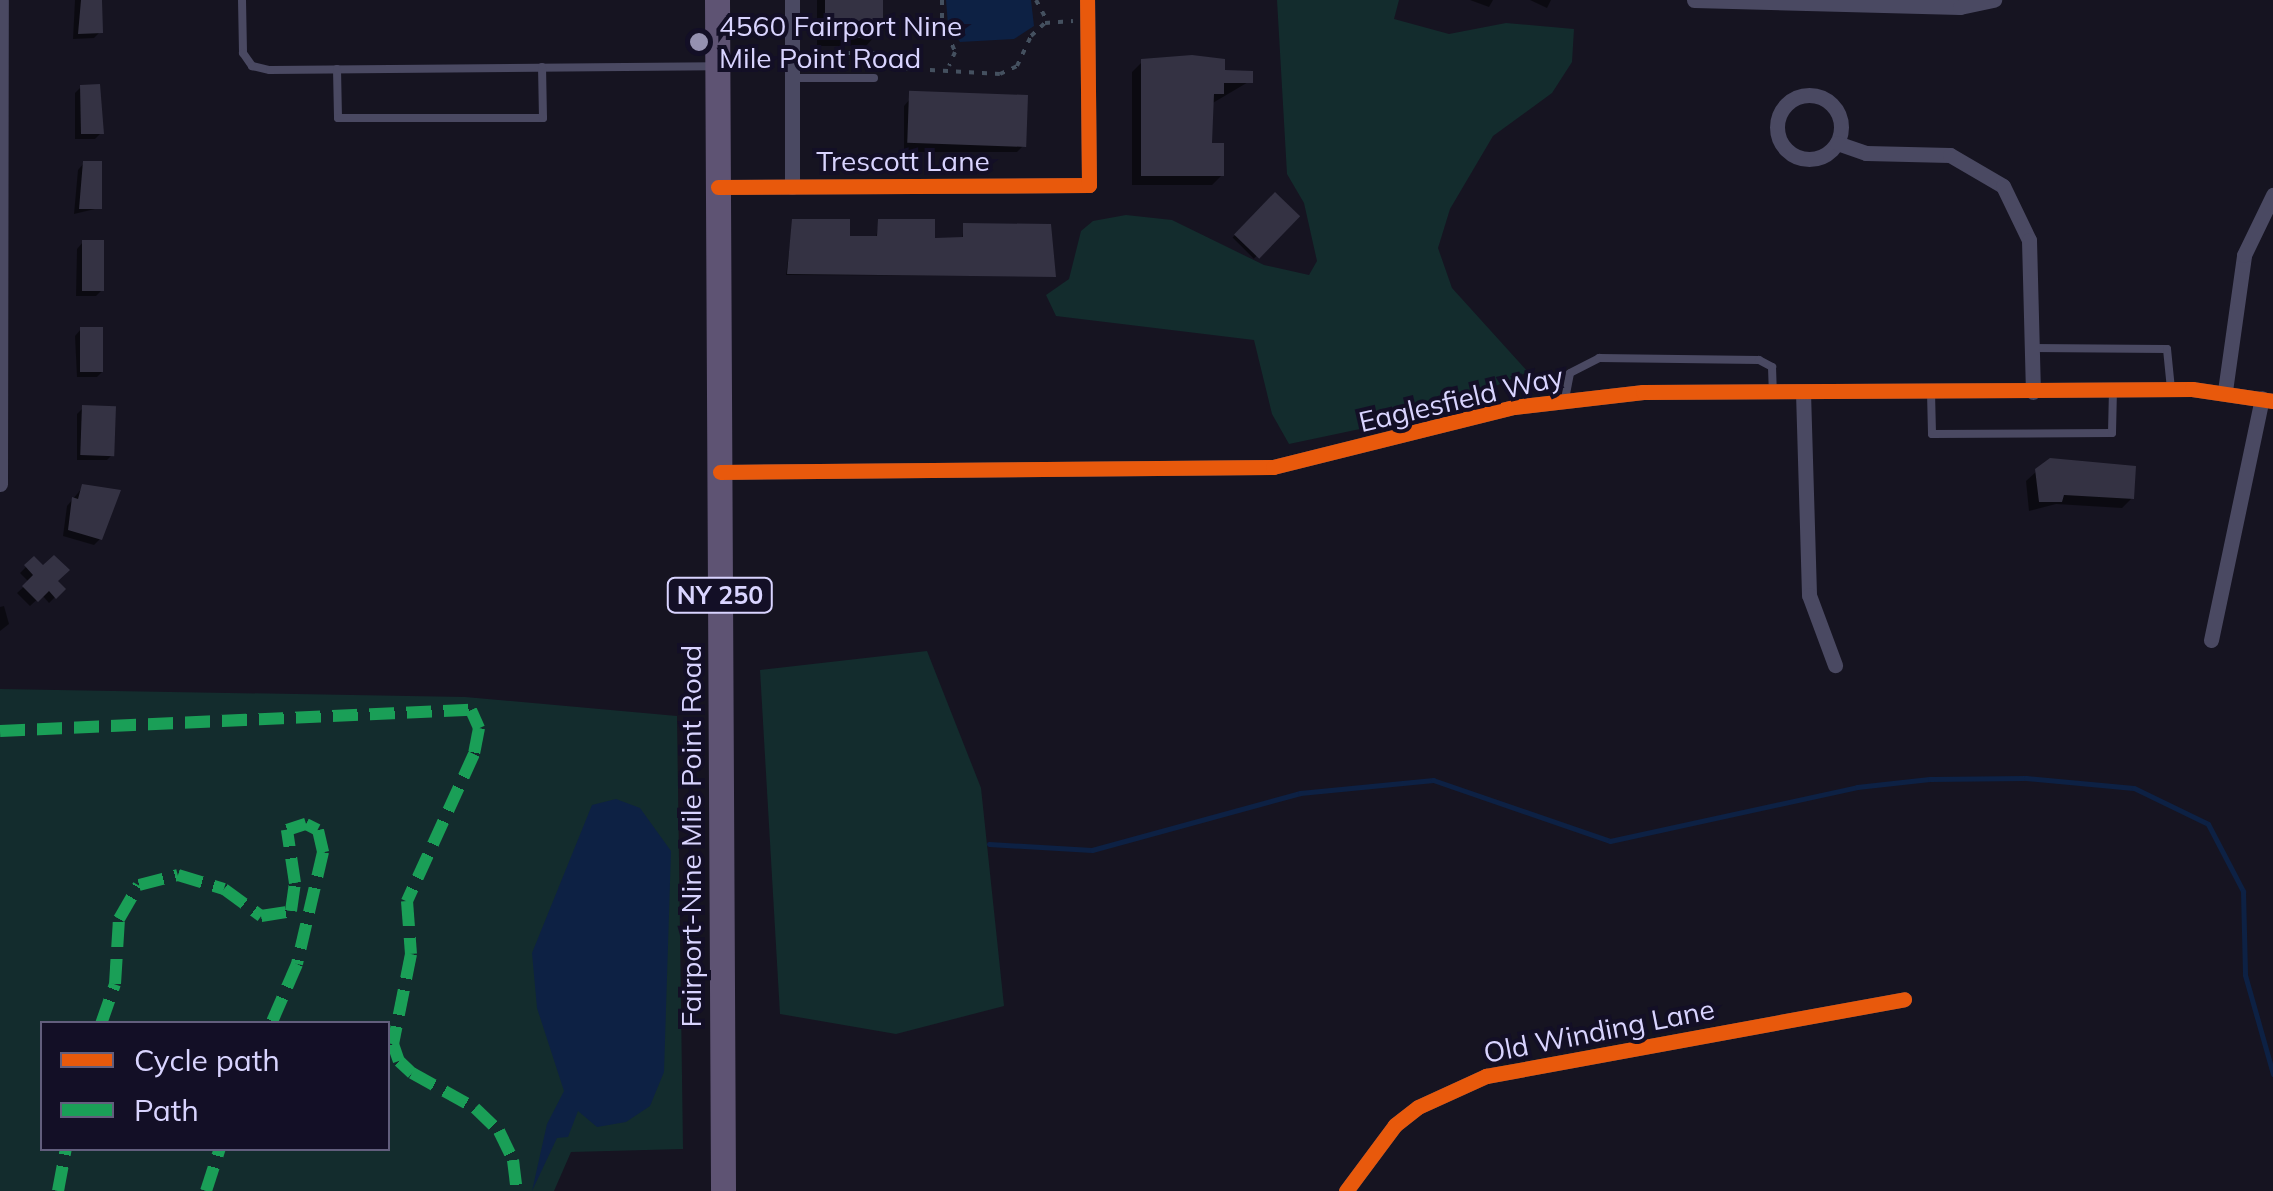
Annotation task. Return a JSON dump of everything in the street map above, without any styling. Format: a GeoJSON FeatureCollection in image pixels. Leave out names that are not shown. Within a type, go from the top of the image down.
{"type":"FeatureCollection","features":[{"type":"Feature","properties":{"kind":"main road","name":"Fairport-Nine Mile Point Road"},"geometry":{"type":"LineString","coordinates":[[718,0],[723,1191]]}},
{"type":"Feature","properties":{"kind":"street"},"geometry":{"type":"LineString","coordinates":[[0,484],[1,0]]}},
{"type":"Feature","properties":{"kind":"street"},"geometry":{"type":"LineString","coordinates":[[792,0],[792,186]]}},
{"type":"Feature","properties":{"kind":"street"},"geometry":{"type":"LineString","coordinates":[[1087,0],[1087,20]]}},
{"type":"Feature","properties":{"kind":"street"},"geometry":{"type":"LineString","coordinates":[[1694,0],[1922,7],[1994,0]]}},
{"type":"Feature","properties":{"kind":"street","name":"Trescott Lane"},"geometry":{"type":"LineString","coordinates":[[718,187],[1088,185],[1087,20]]}},
{"type":"Feature","properties":{"kind":"street"},"geometry":{"type":"LineString","coordinates":[[1812,94],[1832,104],[1841,122],[1837,143],[1811,159],[1791,153],[1778,137],[1784,106],[1812,94]]}},
{"type":"Feature","properties":{"kind":"street"},"geometry":{"type":"LineString","coordinates":[[1837,143],[1866,153],[1950,155],[2003,186],[2030,240],[2033,392]]}},
{"type":"Feature","properties":{"kind":"street"},"geometry":{"type":"LineString","coordinates":[[2226,391],[2244,255],[2273,195]]}},
{"type":"Feature","properties":{"kind":"street","name":"Eaglesfield Way"},"geometry":{"type":"LineString","coordinates":[[720,472],[1273,467],[1565,400],[1773,392],[2171,388],[2226,391],[2268,400],[2212,640]]}},
{"type":"Feature","properties":{"kind":"street"},"geometry":{"type":"LineString","coordinates":[[1803,392],[1809,595],[1835,665]]}},
{"type":"Feature","properties":{"kind":"street","name":"Old Winding Lane"},"geometry":{"type":"LineString","coordinates":[[1346,1191],[1395,1125],[1432,1099],[1486,1076],[1904,999]]}},
{"type":"Feature","properties":{"kind":"lane"},"geometry":{"type":"LineString","coordinates":[[242,0],[243,53],[252,66],[718,66]]}},
{"type":"Feature","properties":{"kind":"lane"},"geometry":{"type":"LineString","coordinates":[[337,69],[338,118],[542,118],[542,68]]}},
{"type":"Feature","properties":{"kind":"lane"},"geometry":{"type":"LineString","coordinates":[[792,78],[874,78]]}},
{"type":"Feature","properties":{"kind":"lane"},"geometry":{"type":"LineString","coordinates":[[2032,348],[2167,349],[2171,388]]}},
{"type":"Feature","properties":{"kind":"lane"},"geometry":{"type":"LineString","coordinates":[[1565,400],[1570,373],[1599,358],[1760,360],[1772,367],[1773,392]]}},
{"type":"Feature","properties":{"kind":"lane"},"geometry":{"type":"LineString","coordinates":[[1931,392],[1932,434],[2092,433],[2112,432],[2113,390]]}},
{"type":"Feature","properties":{"kind":"path"},"geometry":{"type":"LineString","coordinates":[[942,0],[942,21],[955,52],[948,67]]}},
{"type":"Feature","properties":{"kind":"path"},"geometry":{"type":"LineString","coordinates":[[1036,0],[1048,23]]}},
{"type":"Feature","properties":{"kind":"path"},"geometry":{"type":"LineString","coordinates":[[818,53],[875,53],[878,67],[1011,70],[1031,36],[1048,23],[1087,20]]}},
{"type":"Feature","properties":{"kind":"green space"},"geometry":{"type":"Polygon","coordinates":[[[1277,0],[1399,0],[1394,19],[1449,34],[1506,23],[1574,29],[1572,62],[1552,93],[1493,136],[1450,209],[1438,248],[1452,288],[1528,372],[1431,414],[1289,444],[1272,414],[1254,340],[1056,316],[1046,295],[1069,279],[1081,231],[1093,221],[1126,215],[1172,220],[1264,265],[1309,275],[1317,261],[1304,203],[1287,174],[1277,0]]]}},
{"type":"Feature","properties":{"kind":"green space"},"geometry":{"type":"Polygon","coordinates":[[[927,651],[981,788],[1004,1006],[896,1034],[780,1014],[760,670],[927,651]]]}},
{"type":"Feature","properties":{"kind":"green space"},"geometry":{"type":"Polygon","coordinates":[[[0,689],[465,697],[677,716],[683,1149],[571,1152],[554,1191],[0,1191],[0,689]]]}},
{"type":"Feature","properties":{"kind":"water"},"geometry":{"type":"Polygon","coordinates":[[[946,0],[1031,0],[1034,26],[1014,39],[960,42],[948,25],[946,0]]]}},
{"type":"Feature","properties":{"kind":"water"},"geometry":{"type":"Polygon","coordinates":[[[616,799],[640,808],[671,851],[664,1072],[650,1106],[626,1122],[597,1127],[578,1111],[568,1137],[557,1138],[532,1191],[547,1124],[564,1091],[537,1008],[532,953],[592,805],[616,799]]]}},
{"type":"Feature","properties":{"kind":"building"},"geometry":{"type":"Polygon","coordinates":[[[81,0],[102,0],[103,33],[78,34],[81,0]]]}},
{"type":"Feature","properties":{"kind":"building"},"geometry":{"type":"Polygon","coordinates":[[[825,0],[883,0],[883,38],[825,38],[825,0]]]}},
{"type":"Feature","properties":{"kind":"building"},"geometry":{"type":"Polygon","coordinates":[[[1192,55],[1225,59],[1225,70],[1253,71],[1253,83],[1224,83],[1224,94],[1214,94],[1212,143],[1224,143],[1224,176],[1141,176],[1141,59],[1192,55]]]}},
{"type":"Feature","properties":{"kind":"building"},"geometry":{"type":"Polygon","coordinates":[[[100,84],[104,134],[81,134],[80,85],[100,84]]]}},
{"type":"Feature","properties":{"kind":"building"},"geometry":{"type":"Polygon","coordinates":[[[909,91],[1028,95],[1026,147],[907,143],[909,91]]]}},
{"type":"Feature","properties":{"kind":"building"},"geometry":{"type":"Polygon","coordinates":[[[83,161],[102,161],[102,209],[79,209],[83,161]]]}},
{"type":"Feature","properties":{"kind":"building"},"geometry":{"type":"Polygon","coordinates":[[[1275,192],[1300,216],[1259,259],[1234,234],[1275,192]]]}},
{"type":"Feature","properties":{"kind":"building"},"geometry":{"type":"Polygon","coordinates":[[[792,219],[850,219],[850,236],[877,236],[878,219],[935,219],[935,238],[963,237],[963,223],[1051,224],[1056,277],[787,274],[792,219]]]}},
{"type":"Feature","properties":{"kind":"building"},"geometry":{"type":"Polygon","coordinates":[[[82,240],[104,240],[104,291],[82,291],[82,240]]]}},
{"type":"Feature","properties":{"kind":"building"},"geometry":{"type":"Polygon","coordinates":[[[80,327],[103,327],[103,372],[80,372],[80,327]]]}},
{"type":"Feature","properties":{"kind":"building"},"geometry":{"type":"Polygon","coordinates":[[[82,405],[116,406],[114,456],[80,455],[82,405]]]}},
{"type":"Feature","properties":{"kind":"building"},"geometry":{"type":"Polygon","coordinates":[[[2050,458],[2136,466],[2134,499],[2064,495],[2062,502],[2039,502],[2035,469],[2050,458]]]}},
{"type":"Feature","properties":{"kind":"building"},"geometry":{"type":"Polygon","coordinates":[[[82,484],[121,490],[102,540],[68,530],[72,497],[78,499],[82,484]]]}},
{"type":"Feature","properties":{"kind":"building"},"geometry":{"type":"Polygon","coordinates":[[[54,555],[70,570],[58,581],[66,589],[56,599],[49,591],[38,602],[22,586],[33,575],[24,565],[34,556],[43,565],[54,555]]]}},
{"type":"Feature","properties":{"kind":"waterway"},"geometry":{"type":"LineString","coordinates":[[989,844],[1092,850],[1300,793],[1433,780],[1610,841],[1857,787],[1930,779],[2026,778],[2134,788],[2208,824],[2243,891],[2245,975],[2273,1074]]}},
{"type":"Feature","properties":{"kind":"marked path"},"geometry":{"type":"LineString","coordinates":[[0,731],[471,710],[479,728],[474,754],[407,901],[411,954],[393,1044],[399,1061],[412,1073],[475,1108],[499,1131],[513,1160],[517,1191]]}},
{"type":"Feature","properties":{"kind":"marked path"},"geometry":{"type":"LineString","coordinates":[[102,1021],[115,984],[119,919],[139,885],[178,875],[224,889],[261,916],[291,911],[295,883],[287,830],[306,824],[318,830],[323,852],[297,964],[272,1021]]}},
{"type":"Feature","properties":{"kind":"marked path"},"geometry":{"type":"LineString","coordinates":[[58,1191],[65,1151]]}},
{"type":"Feature","properties":{"kind":"marked path"},"geometry":{"type":"LineString","coordinates":[[206,1191],[219,1151]]}},
{"type":"Feature","properties":{"kind":"cycle path"},"geometry":{"type":"LineString","coordinates":[[718,187],[1089,185],[1087,0]]}},
{"type":"Feature","properties":{"kind":"cycle path"},"geometry":{"type":"LineString","coordinates":[[720,472],[1273,467],[1514,407],[1643,392],[2192,389],[2273,401]]}},
{"type":"Feature","properties":{"kind":"cycle path"},"geometry":{"type":"LineString","coordinates":[[1346,1191],[1395,1125],[1418,1107],[1486,1076],[1904,999]]}},
{"type":"Feature","properties":{"kind":"place","name":"4560 Fairport Nine Mile Point Road"},"geometry":{"type":"Point","coordinates":[699,42]}}]}
